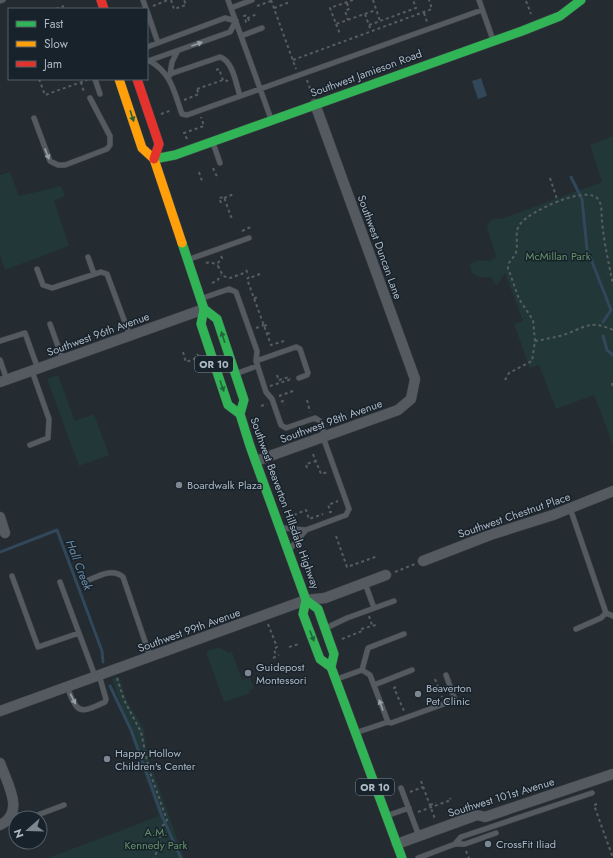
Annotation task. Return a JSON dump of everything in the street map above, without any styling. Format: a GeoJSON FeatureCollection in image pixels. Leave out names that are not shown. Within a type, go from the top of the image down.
{"type":"FeatureCollection","features":[{"type":"Feature","properties":{"kind":"main road","name":"Southwest Jamieson Road"},"geometry":{"type":"LineString","coordinates":[[154,159],[175,156],[560,16],[581,0]]}},
{"type":"Feature","properties":{"kind":"main road","name":"Southwest Beaverton Hillsdale Highway"},"geometry":{"type":"LineString","coordinates":[[119,80],[142,148],[154,159],[188,260],[204,309],[201,324],[203,332],[228,405],[240,414],[306,600],[304,614],[320,658],[330,667],[402,858]]}},
{"type":"Feature","properties":{"kind":"main road","name":"Southwest Beaverton Hillsdale Highway"},"geometry":{"type":"LineString","coordinates":[[137,80],[159,144],[154,159]]}},
{"type":"Feature","properties":{"kind":"main road","name":"Southwest Beaverton Hillsdale Highway"},"geometry":{"type":"LineString","coordinates":[[204,309],[217,319],[236,374],[244,400],[240,414]]}},
{"type":"Feature","properties":{"kind":"main road","name":"Southwest Beaverton Hillsdale Highway"},"geometry":{"type":"LineString","coordinates":[[306,600],[318,609],[334,654],[330,667]]}},
{"type":"Feature","properties":{"kind":"street","name":"Southwest Duncan Lane"},"geometry":{"type":"LineString","coordinates":[[315,104],[415,379],[411,399]]}},
{"type":"Feature","properties":{"kind":"street","name":"Southwest 96th Avenue"},"geometry":{"type":"LineString","coordinates":[[4,381],[204,309]]}},
{"type":"Feature","properties":{"kind":"street","name":"Southwest 98th Avenue"},"geometry":{"type":"LineString","coordinates":[[256,461],[398,410],[411,399]]}},
{"type":"Feature","properties":{"kind":"street","name":"Southwest Chestnut Place"},"geometry":{"type":"LineString","coordinates":[[423,561],[490,535],[570,508],[613,491]]}},
{"type":"Feature","properties":{"kind":"street"},"geometry":{"type":"LineString","coordinates":[[0,518],[5,533]]}},
{"type":"Feature","properties":{"kind":"street","name":"Southwest 99th Avenue"},"geometry":{"type":"LineString","coordinates":[[0,711],[306,600],[325,598],[386,575]]}},
{"type":"Feature","properties":{"kind":"street"},"geometry":{"type":"LineString","coordinates":[[0,763],[12,798],[14,810]]}},
{"type":"Feature","properties":{"kind":"street","name":"Southwest 101st Avenue"},"geometry":{"type":"LineString","coordinates":[[397,844],[478,815],[485,817],[613,774]]}},
{"type":"Feature","properties":{"kind":"street"},"geometry":{"type":"LineString","coordinates":[[0,825],[8,819]]}},
{"type":"Feature","properties":{"kind":"lane"},"geometry":{"type":"LineString","coordinates":[[228,0],[271,120]]}},
{"type":"Feature","properties":{"kind":"lane"},"geometry":{"type":"LineString","coordinates":[[231,8],[252,0]]}},
{"type":"Feature","properties":{"kind":"lane"},"geometry":{"type":"LineString","coordinates":[[479,0],[494,40]]}},
{"type":"Feature","properties":{"kind":"lane"},"geometry":{"type":"LineString","coordinates":[[148,9],[158,43]]}},
{"type":"Feature","properties":{"kind":"lane"},"geometry":{"type":"LineString","coordinates":[[177,52],[172,62],[170,76],[182,114],[187,115],[482,10]]}},
{"type":"Feature","properties":{"kind":"lane"},"geometry":{"type":"LineString","coordinates":[[148,47],[225,18],[236,21]]}},
{"type":"Feature","properties":{"kind":"lane"},"geometry":{"type":"LineString","coordinates":[[148,61],[230,32],[236,21]]}},
{"type":"Feature","properties":{"kind":"lane"},"geometry":{"type":"LineString","coordinates":[[241,36],[262,28]]}},
{"type":"Feature","properties":{"kind":"lane"},"geometry":{"type":"LineString","coordinates":[[170,76],[220,57],[225,59],[229,65],[240,96]]}},
{"type":"Feature","properties":{"kind":"lane"},"geometry":{"type":"LineString","coordinates":[[148,61],[170,76]]}},
{"type":"Feature","properties":{"kind":"lane"},"geometry":{"type":"LineString","coordinates":[[95,80],[100,94]]}},
{"type":"Feature","properties":{"kind":"lane"},"geometry":{"type":"LineString","coordinates":[[34,118],[50,161],[58,165],[65,165],[107,149],[110,145],[110,136],[90,98]]}},
{"type":"Feature","properties":{"kind":"lane"},"geometry":{"type":"LineString","coordinates":[[213,142],[220,163]]}},
{"type":"Feature","properties":{"kind":"lane"},"geometry":{"type":"LineString","coordinates":[[188,260],[249,238]]}},
{"type":"Feature","properties":{"kind":"lane"},"geometry":{"type":"LineString","coordinates":[[88,257],[94,274]]}},
{"type":"Feature","properties":{"kind":"lane"},"geometry":{"type":"LineString","coordinates":[[37,269],[43,285],[52,288],[100,272],[106,274],[130,336]]}},
{"type":"Feature","properties":{"kind":"lane"},"geometry":{"type":"LineString","coordinates":[[201,299],[228,289],[236,292],[257,351],[257,364],[265,388],[272,398],[281,425],[286,428],[315,418],[320,421],[334,469],[349,509],[346,515],[306,530],[280,528]]}},
{"type":"Feature","properties":{"kind":"lane"},"geometry":{"type":"LineString","coordinates":[[50,324],[63,360]]}},
{"type":"Feature","properties":{"kind":"lane"},"geometry":{"type":"LineString","coordinates":[[0,341],[25,333],[49,419],[48,438],[30,445]]}},
{"type":"Feature","properties":{"kind":"lane"},"geometry":{"type":"LineString","coordinates":[[236,374],[296,347],[300,349],[308,373],[307,375],[299,378]]}},
{"type":"Feature","properties":{"kind":"lane"},"geometry":{"type":"LineString","coordinates":[[0,360],[4,381]]}},
{"type":"Feature","properties":{"kind":"lane"},"geometry":{"type":"LineString","coordinates":[[570,508],[606,612],[613,616]]}},
{"type":"Feature","properties":{"kind":"lane"},"geometry":{"type":"LineString","coordinates":[[288,550],[306,530]]}},
{"type":"Feature","properties":{"kind":"lane"},"geometry":{"type":"LineString","coordinates":[[86,581],[112,572],[119,573],[122,577],[150,656]]}},
{"type":"Feature","properties":{"kind":"lane"},"geometry":{"type":"LineString","coordinates":[[12,576],[38,647],[79,632]]}},
{"type":"Feature","properties":{"kind":"lane"},"geometry":{"type":"LineString","coordinates":[[60,582],[97,676],[106,693],[105,702],[87,710],[80,710],[72,698],[71,685]]}},
{"type":"Feature","properties":{"kind":"lane"},"geometry":{"type":"LineString","coordinates":[[365,583],[374,608]]}},
{"type":"Feature","properties":{"kind":"lane"},"geometry":{"type":"LineString","coordinates":[[325,629],[394,601]]}},
{"type":"Feature","properties":{"kind":"lane"},"geometry":{"type":"LineString","coordinates":[[576,629],[601,618],[606,612]]}},
{"type":"Feature","properties":{"kind":"lane"},"geometry":{"type":"LineString","coordinates":[[362,670],[368,648],[404,634]]}},
{"type":"Feature","properties":{"kind":"lane"},"geometry":{"type":"LineString","coordinates":[[335,680],[362,670]]}},
{"type":"Feature","properties":{"kind":"lane"},"geometry":{"type":"LineString","coordinates":[[362,670],[370,675],[388,722]]}},
{"type":"Feature","properties":{"kind":"lane"},"geometry":{"type":"LineString","coordinates":[[374,685],[412,670]]}},
{"type":"Feature","properties":{"kind":"lane"},"geometry":{"type":"LineString","coordinates":[[355,734],[388,722],[391,723],[440,703],[455,700],[446,675]]}},
{"type":"Feature","properties":{"kind":"lane"},"geometry":{"type":"LineString","coordinates":[[401,788],[419,836]]}},
{"type":"Feature","properties":{"kind":"lane"},"geometry":{"type":"LineString","coordinates":[[455,844],[461,837],[592,793]]}},
{"type":"Feature","properties":{"kind":"lane"},"geometry":{"type":"LineString","coordinates":[[48,811],[64,805]]}},
{"type":"Feature","properties":{"kind":"lane"},"geometry":{"type":"LineString","coordinates":[[387,816],[409,808]]}},
{"type":"Feature","properties":{"kind":"lane"},"geometry":{"type":"LineString","coordinates":[[418,858],[455,844],[465,844],[496,833]]}},
{"type":"Feature","properties":{"kind":"path"},"geometry":{"type":"LineString","coordinates":[[148,9],[170,0],[174,9],[186,5],[184,0]]}},
{"type":"Feature","properties":{"kind":"path"},"geometry":{"type":"LineString","coordinates":[[254,7],[271,0],[296,70]]}},
{"type":"Feature","properties":{"kind":"path"},"geometry":{"type":"LineString","coordinates":[[340,34],[330,8],[353,0]]}},
{"type":"Feature","properties":{"kind":"path"},"geometry":{"type":"LineString","coordinates":[[372,0],[380,21]]}},
{"type":"Feature","properties":{"kind":"path"},"geometry":{"type":"LineString","coordinates":[[369,25],[416,8],[413,0]]}},
{"type":"Feature","properties":{"kind":"path"},"geometry":{"type":"LineString","coordinates":[[293,60],[432,9],[429,0]]}},
{"type":"Feature","properties":{"kind":"path"},"geometry":{"type":"LineString","coordinates":[[526,1],[531,14]]}},
{"type":"Feature","properties":{"kind":"path"},"geometry":{"type":"LineString","coordinates":[[274,8],[290,2]]}},
{"type":"Feature","properties":{"kind":"path"},"geometry":{"type":"LineString","coordinates":[[346,2],[349,9],[345,11],[348,20]]}},
{"type":"Feature","properties":{"kind":"path"},"geometry":{"type":"LineString","coordinates":[[59,8],[64,6]]}},
{"type":"Feature","properties":{"kind":"path"},"geometry":{"type":"LineString","coordinates":[[336,24],[376,10]]}},
{"type":"Feature","properties":{"kind":"path"},"geometry":{"type":"LineString","coordinates":[[424,12],[430,28]]}},
{"type":"Feature","properties":{"kind":"path"},"geometry":{"type":"LineString","coordinates":[[248,18],[257,14]]}},
{"type":"Feature","properties":{"kind":"path"},"geometry":{"type":"LineString","coordinates":[[365,14],[371,31]]}},
{"type":"Feature","properties":{"kind":"path"},"geometry":{"type":"LineString","coordinates":[[218,66],[223,80],[228,82],[234,98]]}},
{"type":"Feature","properties":{"kind":"path"},"geometry":{"type":"LineString","coordinates":[[306,79],[312,94]]}},
{"type":"Feature","properties":{"kind":"path"},"geometry":{"type":"LineString","coordinates":[[39,80],[45,95],[87,80]]}},
{"type":"Feature","properties":{"kind":"path"},"geometry":{"type":"LineString","coordinates":[[183,100],[199,94],[196,88],[223,80]]}},
{"type":"Feature","properties":{"kind":"path"},"geometry":{"type":"LineString","coordinates":[[81,82],[84,92]]}},
{"type":"Feature","properties":{"kind":"path"},"geometry":{"type":"LineString","coordinates":[[194,96],[196,100]]}},
{"type":"Feature","properties":{"kind":"path"},"geometry":{"type":"LineString","coordinates":[[164,113],[173,110]]}},
{"type":"Feature","properties":{"kind":"path"},"geometry":{"type":"LineString","coordinates":[[187,139],[184,133],[204,126],[201,116]]}},
{"type":"Feature","properties":{"kind":"path"},"geometry":{"type":"LineString","coordinates":[[213,168],[218,178]]}},
{"type":"Feature","properties":{"kind":"path"},"geometry":{"type":"LineString","coordinates":[[199,172],[202,182]]}},
{"type":"Feature","properties":{"kind":"path"},"geometry":{"type":"LineString","coordinates":[[550,178],[558,202]]}},
{"type":"Feature","properties":{"kind":"path"},"geometry":{"type":"LineString","coordinates":[[221,203],[219,198],[224,198],[234,194]]}},
{"type":"Feature","properties":{"kind":"path"},"geometry":{"type":"LineString","coordinates":[[505,380],[509,374],[532,361],[535,341],[533,320],[522,306],[515,292],[508,263],[516,252],[517,231],[522,222],[532,214],[558,202],[576,196],[585,195],[596,197],[601,208],[613,285]]}},
{"type":"Feature","properties":{"kind":"path"},"geometry":{"type":"LineString","coordinates":[[224,198],[233,216],[227,218]]}},
{"type":"Feature","properties":{"kind":"path"},"geometry":{"type":"LineString","coordinates":[[242,231],[252,226]]}},
{"type":"Feature","properties":{"kind":"path"},"geometry":{"type":"LineString","coordinates":[[221,256],[222,258],[218,261],[221,275]]}},
{"type":"Feature","properties":{"kind":"path"},"geometry":{"type":"LineString","coordinates":[[206,263],[210,262],[218,265]]}},
{"type":"Feature","properties":{"kind":"path"},"geometry":{"type":"LineString","coordinates":[[221,275],[230,278],[247,272],[246,269]]}},
{"type":"Feature","properties":{"kind":"path"},"geometry":{"type":"LineString","coordinates":[[260,274],[252,277],[250,276],[247,279],[271,345],[284,341]]}},
{"type":"Feature","properties":{"kind":"path"},"geometry":{"type":"LineString","coordinates":[[212,283],[217,281],[221,275]]}},
{"type":"Feature","properties":{"kind":"path"},"geometry":{"type":"LineString","coordinates":[[254,298],[259,297]]}},
{"type":"Feature","properties":{"kind":"path"},"geometry":{"type":"LineString","coordinates":[[264,326],[269,324]]}},
{"type":"Feature","properties":{"kind":"path"},"geometry":{"type":"LineString","coordinates":[[535,341],[568,333],[592,324],[613,330]]}},
{"type":"Feature","properties":{"kind":"path"},"geometry":{"type":"LineString","coordinates":[[267,334],[272,332]]}},
{"type":"Feature","properties":{"kind":"path"},"geometry":{"type":"LineString","coordinates":[[183,352],[186,362],[194,359],[198,352]]}},
{"type":"Feature","properties":{"kind":"path"},"geometry":{"type":"LineString","coordinates":[[277,375],[279,382]]}},
{"type":"Feature","properties":{"kind":"path"},"geometry":{"type":"LineString","coordinates":[[265,388],[291,379]]}},
{"type":"Feature","properties":{"kind":"path"},"geometry":{"type":"LineString","coordinates":[[612,383],[613,388]]}},
{"type":"Feature","properties":{"kind":"path"},"geometry":{"type":"LineString","coordinates":[[283,408],[278,395],[296,390]]}},
{"type":"Feature","properties":{"kind":"path"},"geometry":{"type":"LineString","coordinates":[[260,403],[266,400]]}},
{"type":"Feature","properties":{"kind":"path"},"geometry":{"type":"LineString","coordinates":[[304,414],[311,411],[307,400]]}},
{"type":"Feature","properties":{"kind":"path"},"geometry":{"type":"LineString","coordinates":[[281,402],[283,401],[284,404]]}},
{"type":"Feature","properties":{"kind":"path"},"geometry":{"type":"LineString","coordinates":[[313,454],[321,474],[334,469]]}},
{"type":"Feature","properties":{"kind":"path"},"geometry":{"type":"LineString","coordinates":[[307,468],[306,464],[316,461]]}},
{"type":"Feature","properties":{"kind":"path"},"geometry":{"type":"LineString","coordinates":[[294,515],[306,510],[309,519],[331,512],[328,505],[345,499]]}},
{"type":"Feature","properties":{"kind":"path"},"geometry":{"type":"LineString","coordinates":[[336,536],[347,568],[378,556]]}},
{"type":"Feature","properties":{"kind":"path"},"geometry":{"type":"LineString","coordinates":[[386,575],[423,561]]}},
{"type":"Feature","properties":{"kind":"path"},"geometry":{"type":"LineString","coordinates":[[268,624],[277,647],[274,649],[278,656],[273,658]]}},
{"type":"Feature","properties":{"kind":"path"},"geometry":{"type":"LineString","coordinates":[[339,640],[362,631],[361,629],[376,624]]}},
{"type":"Feature","properties":{"kind":"path"},"geometry":{"type":"LineString","coordinates":[[289,647],[297,644]]}},
{"type":"Feature","properties":{"kind":"path"},"geometry":{"type":"LineString","coordinates":[[114,670],[124,700],[141,732],[149,770],[167,820],[161,828],[159,847],[154,858]]}},
{"type":"Feature","properties":{"kind":"path"},"geometry":{"type":"LineString","coordinates":[[396,687],[394,688],[402,710]]}},
{"type":"Feature","properties":{"kind":"path"},"geometry":{"type":"LineString","coordinates":[[421,781],[431,807]]}},
{"type":"Feature","properties":{"kind":"path"},"geometry":{"type":"LineString","coordinates":[[418,789],[424,787]]}},
{"type":"Feature","properties":{"kind":"path"},"geometry":{"type":"LineString","coordinates":[[417,812],[451,800],[450,798]]}},
{"type":"Feature","properties":{"kind":"path"},"geometry":{"type":"LineString","coordinates":[[431,807],[436,803]]}},
{"type":"Feature","properties":{"kind":"path"},"geometry":{"type":"LineString","coordinates":[[598,804],[594,805],[613,858]]}},
{"type":"Feature","properties":{"kind":"path"},"geometry":{"type":"LineString","coordinates":[[466,850],[469,858]]}},
{"type":"Feature","properties":{"kind":"green space","name":"McMillan Park"},"geometry":{"type":"Polygon","coordinates":[[[613,136],[613,445],[594,395],[556,409],[539,365],[530,368],[514,324],[523,321],[505,273],[496,285],[491,277],[480,277],[474,275],[470,265],[479,260],[490,261],[496,257],[487,227],[492,220],[501,219],[602,182],[590,145],[613,136]]]}},
{"type":"Feature","properties":{"kind":"green space"},"geometry":{"type":"Polygon","coordinates":[[[10,172],[19,196],[61,186],[65,196],[54,201],[69,246],[5,270],[0,255],[0,175],[10,172]]]}},
{"type":"Feature","properties":{"kind":"green space"},"geometry":{"type":"Polygon","coordinates":[[[58,375],[75,421],[94,414],[109,455],[79,466],[47,379],[58,375]]]}},
{"type":"Feature","properties":{"kind":"green space"},"geometry":{"type":"Polygon","coordinates":[[[218,647],[229,653],[232,652],[242,680],[250,678],[254,688],[249,690],[250,693],[224,702],[206,652],[218,647]]]}},
{"type":"Feature","properties":{"kind":"green space","name":"A.M. Kennedy Park"},"geometry":{"type":"Polygon","coordinates":[[[119,676],[127,701],[144,729],[147,754],[184,858],[48,858],[159,816],[112,679],[119,676]]]}},
{"type":"Feature","properties":{"kind":"water"},"geometry":{"type":"Polygon","coordinates":[[[481,78],[487,96],[478,99],[472,81],[481,78]]]}},
{"type":"Feature","properties":{"kind":"waterway"},"geometry":{"type":"LineString","coordinates":[[571,177],[582,199],[587,249],[611,310],[603,322]]}},
{"type":"Feature","properties":{"kind":"waterway"},"geometry":{"type":"LineString","coordinates":[[603,336],[607,350],[613,355]]}},
{"type":"Feature","properties":{"kind":"waterway","name":"Hall Creek"},"geometry":{"type":"LineString","coordinates":[[0,552],[57,530],[102,651],[103,662]]}},
{"type":"Feature","properties":{"kind":"waterway","name":"Hall Creek"},"geometry":{"type":"LineString","coordinates":[[110,686],[131,730],[162,816],[181,858]]}},
{"type":"Feature","properties":{"kind":"traffic: fast"},"geometry":{"type":"LineString","coordinates":[[154,159],[175,155],[522,31],[560,16],[581,0]]}},
{"type":"Feature","properties":{"kind":"traffic: fast"},"geometry":{"type":"LineString","coordinates":[[182,243],[204,309],[201,324],[228,405],[240,414]]}},
{"type":"Feature","properties":{"kind":"traffic: fast"},"geometry":{"type":"LineString","coordinates":[[204,309],[217,319],[244,400],[240,414],[250,446],[306,600],[318,609],[334,654],[331,667]]}},
{"type":"Feature","properties":{"kind":"traffic: fast"},"geometry":{"type":"LineString","coordinates":[[306,600],[303,614],[320,659],[331,667],[402,858]]}},
{"type":"Feature","properties":{"kind":"traffic: slow"},"geometry":{"type":"LineString","coordinates":[[119,80],[142,148],[154,159],[182,243]]}},
{"type":"Feature","properties":{"kind":"traffic: jam"},"geometry":{"type":"LineString","coordinates":[[101,0],[104,8]]}},
{"type":"Feature","properties":{"kind":"traffic: jam"},"geometry":{"type":"LineString","coordinates":[[137,80],[159,144],[154,159]]}},
{"type":"Feature","properties":{"kind":"place","name":"Boardwalk Plaza"},"geometry":{"type":"Point","coordinates":[179,485]}},
{"type":"Feature","properties":{"kind":"place","name":"Guidepost Montessori"},"geometry":{"type":"Point","coordinates":[248,673]}},
{"type":"Feature","properties":{"kind":"place","name":"Beaverton Pet Clinic"},"geometry":{"type":"Point","coordinates":[418,694]}},
{"type":"Feature","properties":{"kind":"place","name":"Happy Hollow Children's Center"},"geometry":{"type":"Point","coordinates":[107,759]}},
{"type":"Feature","properties":{"kind":"place","name":"CrossFit Iliad"},"geometry":{"type":"Point","coordinates":[488,844]}}]}
